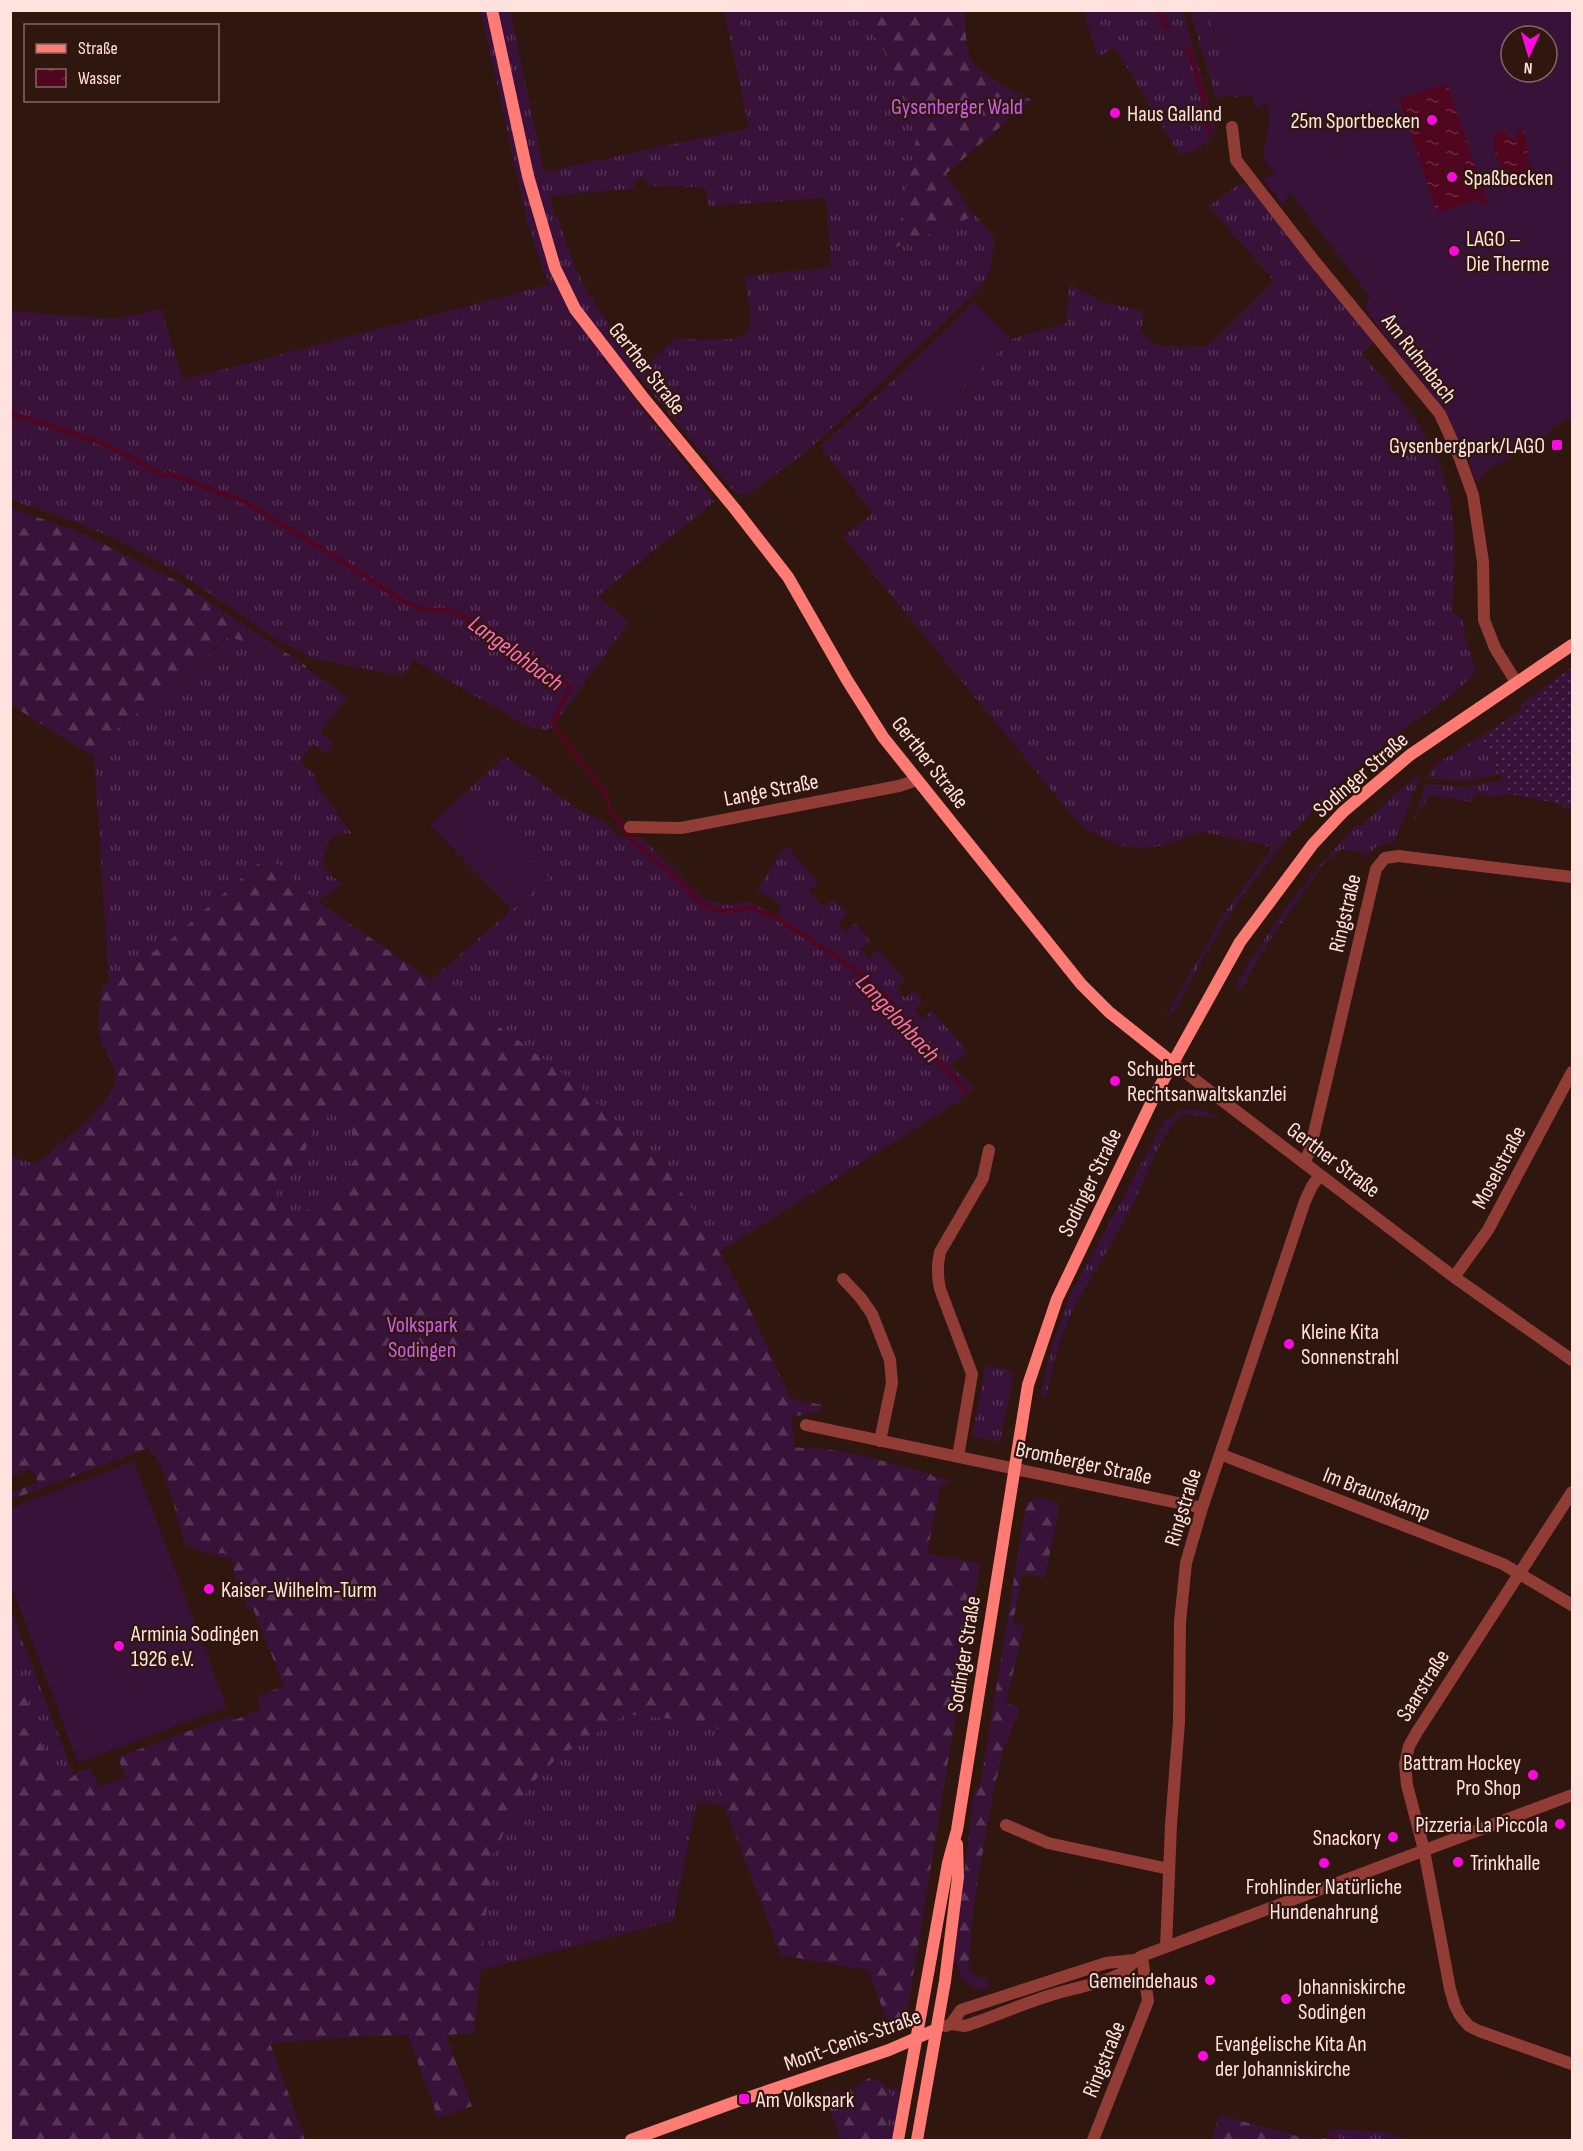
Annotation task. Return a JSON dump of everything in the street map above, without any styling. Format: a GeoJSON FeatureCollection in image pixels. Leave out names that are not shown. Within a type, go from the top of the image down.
{"type":"FeatureCollection","features":[{"type":"Feature","properties":{"kind":"main road","name":"Gerther Straße"},"geometry":{"type":"LineString","coordinates":[[492,10],[528,176],[555,268],[575,309],[788,577],[847,680],[883,737],[917,780],[1081,984],[1109,1012],[1173,1063]]}},
{"type":"Feature","properties":{"kind":"main road","name":"Sodinger Straße"},"geometry":{"type":"LineString","coordinates":[[898,2140],[948,1863],[957,1830],[1028,1385],[1058,1299],[1154,1097],[1240,942],[1313,844],[1342,812],[1402,761],[1572,645]]}},
{"type":"Feature","properties":{"kind":"main road","name":"Sodinger Straße"},"geometry":{"type":"LineString","coordinates":[[917,2140],[937,2029],[958,1877],[957,1830]]}},
{"type":"Feature","properties":{"kind":"main road","name":"Mont-Cenis-Straße"},"geometry":{"type":"LineString","coordinates":[[630,2140],[915,2040],[937,2029]]}},
{"type":"Feature","properties":{"kind":"street","name":"Am Ruhmbach"},"geometry":{"type":"LineString","coordinates":[[1232,127],[1236,160],[1312,258],[1440,414],[1473,495],[1483,562],[1484,620],[1494,648],[1516,682]]}},
{"type":"Feature","properties":{"kind":"street","name":"Lange Straße"},"geometry":{"type":"LineString","coordinates":[[630,827],[681,828],[899,786],[917,780]]}},
{"type":"Feature","properties":{"kind":"street","name":"Ringstraße"},"geometry":{"type":"LineString","coordinates":[[1304,1163],[1310,1150],[1376,868],[1385,858],[1398,856],[1572,877]]}},
{"type":"Feature","properties":{"kind":"street","name":"Gerther Straße"},"geometry":{"type":"LineString","coordinates":[[1173,1063],[1454,1276],[1572,1360]]}},
{"type":"Feature","properties":{"kind":"street","name":"Moselstraße"},"geometry":{"type":"LineString","coordinates":[[1454,1276],[1488,1230],[1572,1072]]}},
{"type":"Feature","properties":{"kind":"street"},"geometry":{"type":"LineString","coordinates":[[958,1456],[972,1374],[940,1289],[937,1279],[938,1262],[940,1252],[983,1178],[988,1150]]}},
{"type":"Feature","properties":{"kind":"street","name":"Ringstraße"},"geometry":{"type":"LineString","coordinates":[[1166,1947],[1179,1722],[1180,1622],[1186,1563],[1202,1508],[1305,1202],[1320,1175]]}},
{"type":"Feature","properties":{"kind":"street"},"geometry":{"type":"LineString","coordinates":[[843,1280],[860,1297],[872,1314],[890,1360],[892,1383],[880,1441]]}},
{"type":"Feature","properties":{"kind":"street","name":"Bromberger Straße"},"geometry":{"type":"LineString","coordinates":[[806,1425],[1202,1508]]}},
{"type":"Feature","properties":{"kind":"street","name":"Im Braunskamp"},"geometry":{"type":"LineString","coordinates":[[1220,1454],[1503,1564],[1572,1605]]}},
{"type":"Feature","properties":{"kind":"street","name":"Saarstraße"},"geometry":{"type":"LineString","coordinates":[[1572,1492],[1409,1746],[1405,1764],[1407,1785],[1424,1850],[1450,1989],[1461,2018],[1469,2025],[1498,2039],[1572,2064]]}},
{"type":"Feature","properties":{"kind":"street","name":"Mont-Cenis-Straße"},"geometry":{"type":"LineString","coordinates":[[937,2029],[951,2024],[965,2026],[1057,1993],[1086,1986],[1122,1973],[1138,1958],[1572,1795]]}},
{"type":"Feature","properties":{"kind":"street"},"geometry":{"type":"LineString","coordinates":[[1006,1825],[1048,1843],[1169,1869]]}},
{"type":"Feature","properties":{"kind":"street","name":"Ringstraße"},"geometry":{"type":"LineString","coordinates":[[1093,2140],[1148,2001],[1138,1958]]}},
{"type":"Feature","properties":{"kind":"green space"},"geometry":{"type":"Polygon","coordinates":[[[481,11],[510,11],[544,172],[749,128],[724,11],[859,11],[890,61],[919,124],[896,247],[976,215],[995,239],[990,269],[982,286],[806,452],[747,495],[736,494],[637,375],[623,384],[715,501],[598,596],[629,622],[554,725],[553,720],[553,727],[546,730],[526,726],[414,660],[402,676],[310,658],[274,638],[181,574],[113,538],[73,521],[11,500],[11,311],[114,319],[161,309],[183,380],[551,284],[544,272],[526,217],[481,11]],[[645,178],[634,182],[636,188],[550,196],[554,217],[558,217],[569,253],[588,292],[643,368],[676,338],[717,340],[738,337],[746,333],[750,327],[751,316],[744,276],[831,267],[826,198],[709,206],[704,187],[648,186],[645,178]]]}},
{"type":"Feature","properties":{"kind":"green space","name":"Gysenberger Wald"},"geometry":{"type":"Polygon","coordinates":[[[859,11],[965,11],[967,47],[975,64],[989,76],[1031,100],[946,174],[974,216],[896,247],[919,124],[890,61],[859,11]]]}},
{"type":"Feature","properties":{"kind":"green space"},"geometry":{"type":"Polygon","coordinates":[[[1084,11],[1183,11],[1215,127],[1206,143],[1197,149],[1179,154],[1115,47],[1098,57],[1084,11]]]}},
{"type":"Feature","properties":{"kind":"green space"},"geometry":{"type":"Polygon","coordinates":[[[1190,11],[1206,11],[1238,98],[1231,94],[1216,99],[1190,11]]]}},
{"type":"Feature","properties":{"kind":"green space","name":"LAGO – Die Therme"},"geometry":{"type":"Polygon","coordinates":[[[1206,11],[1572,11],[1572,418],[1553,427],[1549,433],[1484,473],[1477,484],[1467,456],[1440,406],[1365,310],[1369,296],[1293,196],[1288,194],[1284,206],[1263,179],[1275,174],[1267,164],[1264,155],[1269,111],[1267,104],[1255,108],[1251,94],[1238,98],[1206,11]]]}},
{"type":"Feature","properties":{"kind":"green space"},"geometry":{"type":"Polygon","coordinates":[[[1241,183],[1256,194],[1374,342],[1361,353],[1412,414],[1437,457],[1445,479],[1453,523],[1454,568],[1451,614],[1461,616],[1460,619],[1463,618],[1465,638],[1475,668],[1471,676],[1454,693],[1357,768],[1291,834],[1234,908],[1175,1010],[1165,1018],[1224,914],[1273,847],[1199,831],[1166,845],[1135,848],[1106,840],[1076,820],[843,537],[873,513],[820,447],[903,371],[940,408],[1012,339],[1067,323],[1069,283],[1100,301],[1143,311],[1142,333],[1155,345],[1188,347],[1208,345],[1274,281],[1209,206],[1241,183]]]}},
{"type":"Feature","properties":{"kind":"green space"},"geometry":{"type":"Polygon","coordinates":[[[974,302],[1012,339],[939,409],[903,371],[974,302]]]}},
{"type":"Feature","properties":{"kind":"green space"},"geometry":{"type":"Polygon","coordinates":[[[10,508],[75,530],[179,582],[306,668],[229,636],[160,698],[127,720],[91,755],[11,705],[10,508]]]}},
{"type":"Feature","properties":{"kind":"green space","name":"Volkspark Sodingen"},"geometry":{"type":"Polygon","coordinates":[[[230,636],[306,668],[348,697],[320,733],[333,743],[325,753],[313,744],[300,761],[314,774],[317,785],[352,834],[340,833],[330,840],[324,852],[324,864],[332,876],[344,883],[317,901],[431,980],[548,878],[466,792],[505,756],[579,810],[607,825],[619,837],[641,837],[702,898],[729,905],[750,902],[776,916],[780,904],[757,890],[786,845],[818,882],[809,891],[823,907],[833,899],[847,914],[838,923],[845,932],[855,923],[870,941],[861,949],[869,958],[879,950],[904,979],[897,989],[905,998],[914,990],[921,998],[921,1004],[914,1009],[922,1019],[932,1011],[967,1051],[950,1066],[975,1088],[953,1105],[719,1252],[746,1301],[774,1361],[794,1435],[794,1449],[921,1552],[980,1564],[907,2013],[903,2021],[896,2026],[890,2028],[868,1970],[781,1955],[725,1806],[697,1801],[673,1921],[480,1970],[474,2033],[446,2035],[472,2106],[438,2118],[408,2035],[270,2043],[305,2140],[11,2140],[10,1608],[80,1791],[126,1777],[288,1698],[258,1607],[245,1610],[248,1598],[234,1557],[221,1557],[188,1540],[162,1469],[150,1447],[11,1468],[11,1156],[67,1175],[154,1085],[103,987],[109,982],[94,752],[127,720],[160,698],[230,636]]]}},
{"type":"Feature","properties":{"kind":"green space"},"geometry":{"type":"Polygon","coordinates":[[[1572,667],[1572,811],[1556,803],[1510,794],[1481,736],[1518,712],[1523,703],[1572,667]]]}},
{"type":"Feature","properties":{"kind":"green space"},"geometry":{"type":"Polygon","coordinates":[[[1481,736],[1499,774],[1465,781],[1428,778],[1433,766],[1481,736]]]}},
{"type":"Feature","properties":{"kind":"green space"},"geometry":{"type":"Polygon","coordinates":[[[1421,774],[1394,842],[1376,847],[1361,860],[1364,853],[1342,849],[1333,858],[1328,858],[1269,941],[1241,989],[1236,985],[1277,921],[1323,862],[1358,824],[1361,826],[1398,791],[1421,774]]]}},
{"type":"Feature","properties":{"kind":"green space"},"geometry":{"type":"Polygon","coordinates":[[[1503,780],[1510,794],[1496,797],[1474,793],[1472,802],[1430,795],[1414,819],[1426,784],[1467,787],[1503,780]]]}},
{"type":"Feature","properties":{"kind":"green space"},"geometry":{"type":"Polygon","coordinates":[[[466,792],[549,878],[512,910],[430,825],[466,792]]]}},
{"type":"Feature","properties":{"kind":"green space","name":"Volkspark Sodingen"},"geometry":{"type":"Polygon","coordinates":[[[268,855],[317,901],[519,1041],[579,1086],[671,1175],[719,1252],[746,1301],[790,1398],[822,1405],[820,1411],[792,1417],[794,1447],[823,1448],[853,1454],[952,1481],[940,1488],[927,1553],[980,1564],[907,2013],[901,2023],[890,2028],[868,1970],[781,1955],[713,1776],[723,1730],[672,1719],[627,1714],[557,1758],[530,1785],[491,1858],[474,2033],[446,2035],[472,2106],[438,2118],[408,2035],[270,2043],[305,2140],[11,2140],[11,1648],[56,1791],[78,1772],[91,1768],[99,1787],[125,1777],[118,1757],[232,1715],[235,1720],[261,1709],[257,1696],[284,1686],[252,1606],[237,1587],[231,1554],[200,1551],[184,1541],[161,1459],[150,1447],[11,1500],[11,1493],[38,1482],[32,1468],[11,1477],[11,1465],[24,1460],[19,1449],[10,1452],[11,1164],[31,1168],[92,1115],[111,1091],[115,1081],[114,1069],[98,1028],[103,987],[168,942],[268,855]],[[339,1106],[312,1131],[303,1157],[277,1191],[276,1203],[289,1215],[301,1214],[315,1205],[340,1183],[355,1159],[349,1108],[339,1106]]]}},
{"type":"Feature","properties":{"kind":"green space"},"geometry":{"type":"Polygon","coordinates":[[[1188,1109],[1204,1111],[1219,1118],[1183,1114],[1166,1134],[1124,1222],[1071,1314],[1058,1347],[1046,1397],[1040,1396],[1052,1346],[1070,1296],[1166,1118],[1169,1120],[1179,1111],[1188,1109]]]}},
{"type":"Feature","properties":{"kind":"green space"},"geometry":{"type":"Polygon","coordinates":[[[986,1365],[1014,1371],[1000,1442],[972,1436],[986,1365]]]}},
{"type":"Feature","properties":{"kind":"green space","name":"Arminia Sodingen 1926 e.V."},"geometry":{"type":"Polygon","coordinates":[[[134,1461],[227,1707],[78,1763],[11,1585],[11,1508],[134,1461]]]}},
{"type":"Feature","properties":{"kind":"green space"},"geometry":{"type":"Polygon","coordinates":[[[1039,1498],[1060,1503],[1045,1578],[1022,1573],[1013,1623],[1024,1626],[1006,1703],[1020,1708],[1003,1751],[993,1793],[974,1903],[967,1963],[976,1976],[986,1977],[990,1988],[983,1989],[967,1984],[960,1975],[958,1963],[954,1962],[974,1792],[980,1787],[1026,1506],[1029,1501],[1039,1498]]]}},
{"type":"Feature","properties":{"kind":"green space"},"geometry":{"type":"Polygon","coordinates":[[[869,2078],[881,2082],[890,2092],[884,2140],[841,2140],[823,2091],[841,2092],[869,2078]]]}},
{"type":"Feature","properties":{"kind":"green space"},"geometry":{"type":"Polygon","coordinates":[[[898,2088],[892,2140],[884,2140],[890,2099],[888,2089],[898,2088]]]}},
{"type":"Feature","properties":{"kind":"green space"},"geometry":{"type":"Polygon","coordinates":[[[1219,2115],[1300,2137],[1326,2138],[1331,2129],[1383,2132],[1408,2140],[1212,2140],[1219,2115]]]}},
{"type":"Feature","properties":{"kind":"green space"},"geometry":{"type":"Polygon","coordinates":[[[1219,2115],[1300,2137],[1326,2138],[1325,2140],[1212,2140],[1219,2115]]]}},
{"type":"Feature","properties":{"kind":"water"},"geometry":{"type":"Polygon","coordinates":[[[1447,83],[1488,204],[1482,206],[1479,199],[1437,213],[1399,99],[1447,83]]]}},
{"type":"Feature","properties":{"kind":"water"},"geometry":{"type":"Polygon","coordinates":[[[1525,129],[1530,162],[1537,180],[1508,189],[1506,184],[1509,178],[1507,171],[1500,168],[1493,142],[1494,137],[1502,130],[1513,138],[1518,136],[1517,130],[1525,129]]]}},
{"type":"Feature","properties":{"kind":"waterway"},"geometry":{"type":"LineString","coordinates":[[1158,10],[1167,27]]}},
{"type":"Feature","properties":{"kind":"waterway"},"geometry":{"type":"LineString","coordinates":[[1183,47],[1190,51],[1210,133]]}},
{"type":"Feature","properties":{"kind":"waterway","name":"Langelohbach"},"geometry":{"type":"LineString","coordinates":[[10,413],[105,444],[165,476],[168,473],[245,502],[403,601],[424,610],[448,610],[458,613],[568,684],[570,689],[553,724],[606,794],[610,810],[632,840],[686,887],[701,904],[721,911],[753,908],[778,919],[836,956],[868,980],[886,997],[967,1092]]}},
{"type":"Feature","properties":{"kind":"waterway"},"geometry":{"type":"LineString","coordinates":[[1332,2138],[1339,2140]]}},
{"type":"Feature","properties":{"kind":"place","name":"Haus Galland"},"geometry":{"type":"Point","coordinates":[1115,113]}},
{"type":"Feature","properties":{"kind":"place","name":"25m Sportbecken"},"geometry":{"type":"Point","coordinates":[1432,120]}},
{"type":"Feature","properties":{"kind":"place","name":"Spaßbecken"},"geometry":{"type":"Point","coordinates":[1452,177]}},
{"type":"Feature","properties":{"kind":"place","name":"LAGO – Die Therme"},"geometry":{"type":"Point","coordinates":[1454,251]}},
{"type":"Feature","properties":{"kind":"place","name":"Gysenbergpark/LAGO"},"geometry":{"type":"Point","coordinates":[1557,445]}},
{"type":"Feature","properties":{"kind":"place","name":"Schubert Rechtsanwaltskanzlei"},"geometry":{"type":"Point","coordinates":[1115,1081]}},
{"type":"Feature","properties":{"kind":"place","name":"Kleine Kita Sonnenstrahl"},"geometry":{"type":"Point","coordinates":[1289,1344]}},
{"type":"Feature","properties":{"kind":"place","name":"Kaiser-Wilhelm-Turm"},"geometry":{"type":"Point","coordinates":[209,1589]}},
{"type":"Feature","properties":{"kind":"place","name":"Arminia Sodingen 1926 e.V."},"geometry":{"type":"Point","coordinates":[119,1646]}},
{"type":"Feature","properties":{"kind":"place","name":"Battram Hockey Pro Shop"},"geometry":{"type":"Point","coordinates":[1533,1775]}},
{"type":"Feature","properties":{"kind":"place","name":"Pizzeria La Piccola"},"geometry":{"type":"Point","coordinates":[1560,1824]}},
{"type":"Feature","properties":{"kind":"place","name":"Snackory"},"geometry":{"type":"Point","coordinates":[1393,1837]}},
{"type":"Feature","properties":{"kind":"place","name":"Trinkhalle"},"geometry":{"type":"Point","coordinates":[1458,1862]}},
{"type":"Feature","properties":{"kind":"place","name":"Frohlinder Natürliche Hundenahrung"},"geometry":{"type":"Point","coordinates":[1324,1863]}},
{"type":"Feature","properties":{"kind":"place","name":"Gemeindehaus"},"geometry":{"type":"Point","coordinates":[1210,1980]}},
{"type":"Feature","properties":{"kind":"place","name":"Johanniskirche Sodingen"},"geometry":{"type":"Point","coordinates":[1286,1999]}},
{"type":"Feature","properties":{"kind":"place","name":"Evangelische Kita An der Johanniskirche"},"geometry":{"type":"Point","coordinates":[1203,2056]}},
{"type":"Feature","properties":{"kind":"place","name":"Am Volkspark"},"geometry":{"type":"Point","coordinates":[744,2099]}}]}
